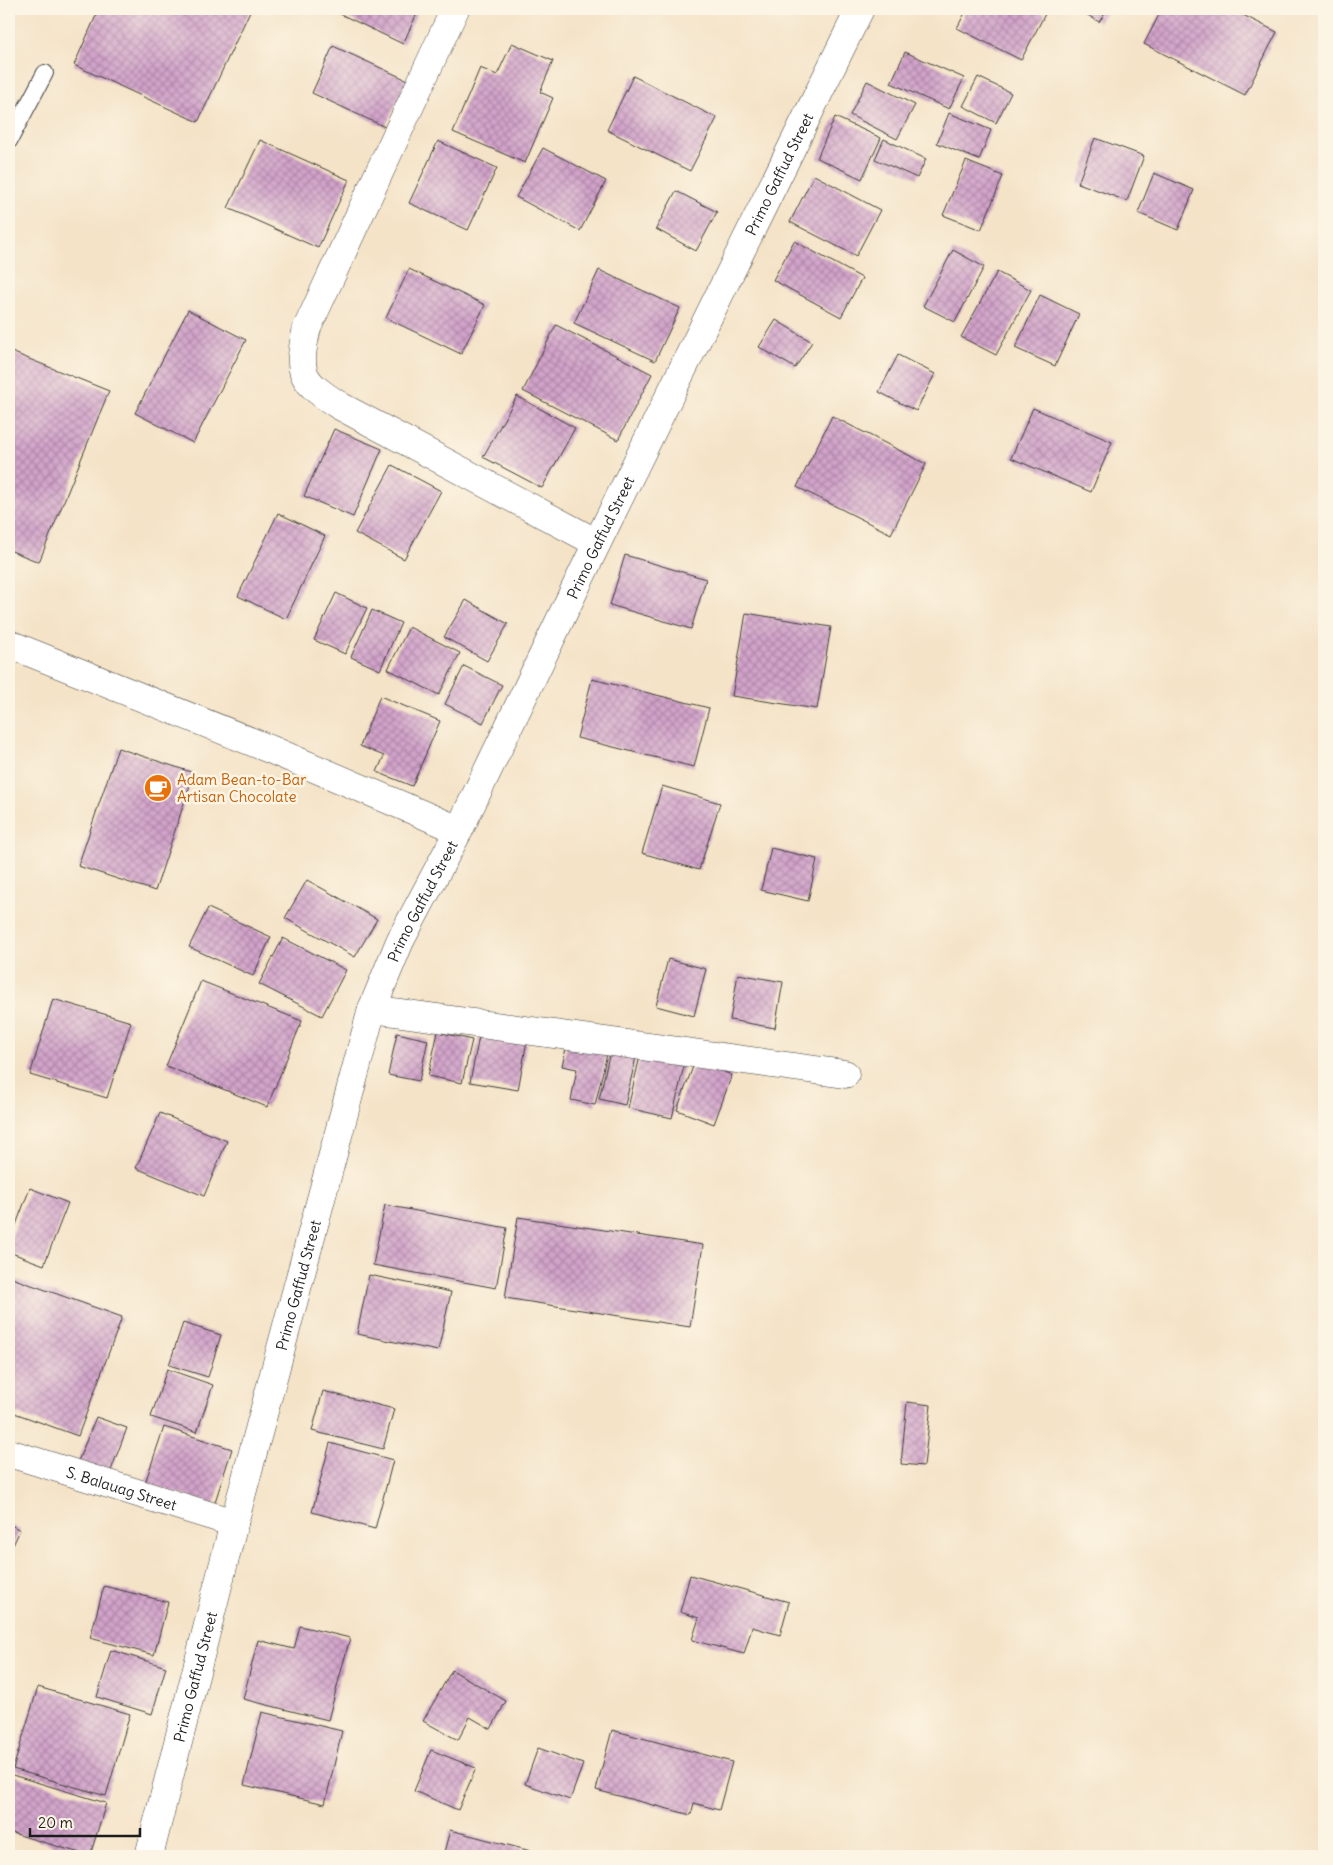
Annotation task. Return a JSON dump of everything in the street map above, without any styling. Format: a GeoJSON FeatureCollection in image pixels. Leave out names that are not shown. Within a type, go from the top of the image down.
{"type":"FeatureCollection","features":[{"type":"Feature","properties":{"kind":"main road"},"geometry":{"type":"LineString","coordinates":[[455,9],[308,328],[300,357],[303,373],[317,391],[340,406],[597,543]]}},
{"type":"Feature","properties":{"kind":"main road","name":"Primo Gaffud Street"},"geometry":{"type":"LineString","coordinates":[[149,1856],[234,1523],[372,1009],[400,941],[459,830],[597,543],[860,9]]}},
{"type":"Feature","properties":{"kind":"main road"},"geometry":{"type":"LineString","coordinates":[[9,644],[272,750],[459,830]]}},
{"type":"Feature","properties":{"kind":"main road"},"geometry":{"type":"LineString","coordinates":[[372,1009],[845,1074]]}},
{"type":"Feature","properties":{"kind":"main road","name":"S. Balauag Street"},"geometry":{"type":"LineString","coordinates":[[9,1453],[234,1523]]}},
{"type":"Feature","properties":{"kind":"lane"},"geometry":{"type":"LineString","coordinates":[[9,141],[45,74]]}},
{"type":"Feature","properties":{"kind":"building"},"geometry":{"type":"Polygon","coordinates":[[[99,9],[251,9],[198,122],[74,65],[99,9]]]}},
{"type":"Feature","properties":{"kind":"building"},"geometry":{"type":"Polygon","coordinates":[[[335,9],[419,9],[403,44],[334,11],[335,9]]]}},
{"type":"Feature","properties":{"kind":"building"},"geometry":{"type":"Polygon","coordinates":[[[967,9],[1034,9],[1045,14],[1021,60],[957,28],[967,9]]]}},
{"type":"Feature","properties":{"kind":"building"},"geometry":{"type":"Polygon","coordinates":[[[1078,9],[1108,9],[1099,22],[1078,9]]]}},
{"type":"Feature","properties":{"kind":"building"},"geometry":{"type":"Polygon","coordinates":[[[1162,9],[1231,9],[1277,32],[1245,95],[1144,44],[1162,9]]]}},
{"type":"Feature","properties":{"kind":"building"},"geometry":{"type":"Polygon","coordinates":[[[512,43],[553,61],[540,92],[553,98],[525,163],[453,132],[480,68],[497,75],[512,43]]]}},
{"type":"Feature","properties":{"kind":"building"},"geometry":{"type":"Polygon","coordinates":[[[333,46],[407,80],[385,127],[312,93],[333,46]]]}},
{"type":"Feature","properties":{"kind":"building"},"geometry":{"type":"Polygon","coordinates":[[[905,52],[964,78],[949,109],[891,83],[905,52]]]}},
{"type":"Feature","properties":{"kind":"building"},"geometry":{"type":"Polygon","coordinates":[[[633,76],[717,118],[690,171],[607,130],[633,76]]]}},
{"type":"Feature","properties":{"kind":"building"},"geometry":{"type":"Polygon","coordinates":[[[978,77],[1011,93],[996,123],[963,106],[978,77]]]}},
{"type":"Feature","properties":{"kind":"building"},"geometry":{"type":"Polygon","coordinates":[[[867,81],[915,105],[897,139],[850,115],[867,81]]]}},
{"type":"Feature","properties":{"kind":"building"},"geometry":{"type":"Polygon","coordinates":[[[949,113],[991,130],[979,160],[937,143],[949,113]]]}},
{"type":"Feature","properties":{"kind":"building"},"geometry":{"type":"Polygon","coordinates":[[[835,117],[881,138],[862,179],[817,158],[835,117]]]}},
{"type":"Feature","properties":{"kind":"building"},"geometry":{"type":"Polygon","coordinates":[[[1095,138],[1144,156],[1127,201],[1078,183],[1095,138]]]}},
{"type":"Feature","properties":{"kind":"building"},"geometry":{"type":"Polygon","coordinates":[[[884,139],[926,159],[917,178],[875,159],[884,139]]]}},
{"type":"Feature","properties":{"kind":"building"},"geometry":{"type":"Polygon","coordinates":[[[260,140],[349,180],[318,248],[228,208],[260,140]]]}},
{"type":"Feature","properties":{"kind":"building"},"geometry":{"type":"Polygon","coordinates":[[[438,141],[497,168],[468,230],[409,203],[438,141]]]}},
{"type":"Feature","properties":{"kind":"building"},"geometry":{"type":"Polygon","coordinates":[[[543,148],[606,181],[580,231],[516,197],[543,148]]]}},
{"type":"Feature","properties":{"kind":"building"},"geometry":{"type":"Polygon","coordinates":[[[966,161],[1003,176],[981,230],[943,215],[966,161]]]}},
{"type":"Feature","properties":{"kind":"building"},"geometry":{"type":"Polygon","coordinates":[[[1154,173],[1194,190],[1178,230],[1138,213],[1154,173]]]}},
{"type":"Feature","properties":{"kind":"building"},"geometry":{"type":"Polygon","coordinates":[[[814,175],[880,210],[856,256],[790,222],[814,175]]]}},
{"type":"Feature","properties":{"kind":"building"},"geometry":{"type":"Polygon","coordinates":[[[676,191],[717,212],[696,251],[656,229],[676,191]]]}},
{"type":"Feature","properties":{"kind":"building"},"geometry":{"type":"Polygon","coordinates":[[[794,241],[862,278],[841,317],[773,280],[794,241]]]}},
{"type":"Feature","properties":{"kind":"building"},"geometry":{"type":"Polygon","coordinates":[[[953,250],[984,267],[955,322],[923,306],[953,250]]]}},
{"type":"Feature","properties":{"kind":"building"},"geometry":{"type":"Polygon","coordinates":[[[409,269],[485,305],[461,354],[386,318],[409,269]]]}},
{"type":"Feature","properties":{"kind":"building"},"geometry":{"type":"Polygon","coordinates":[[[599,270],[680,308],[655,361],[574,323],[599,270]]]}},
{"type":"Feature","properties":{"kind":"building"},"geometry":{"type":"Polygon","coordinates":[[[997,272],[1031,290],[996,355],[961,337],[997,272]]]}},
{"type":"Feature","properties":{"kind":"building"},"geometry":{"type":"Polygon","coordinates":[[[1040,295],[1079,314],[1055,366],[1015,348],[1040,295]]]}},
{"type":"Feature","properties":{"kind":"building"},"geometry":{"type":"Polygon","coordinates":[[[188,310],[246,340],[193,443],[135,413],[188,310]]]}},
{"type":"Feature","properties":{"kind":"building"},"geometry":{"type":"Polygon","coordinates":[[[776,320],[812,342],[795,368],[759,347],[776,320]]]}},
{"type":"Feature","properties":{"kind":"building"},"geometry":{"type":"Polygon","coordinates":[[[556,325],[652,374],[618,440],[523,391],[556,325]]]}},
{"type":"Feature","properties":{"kind":"building"},"geometry":{"type":"Polygon","coordinates":[[[9,351],[109,391],[39,562],[9,550],[9,351]]]}},
{"type":"Feature","properties":{"kind":"building"},"geometry":{"type":"Polygon","coordinates":[[[898,355],[935,374],[916,411],[879,392],[898,355]]]}},
{"type":"Feature","properties":{"kind":"building"},"geometry":{"type":"Polygon","coordinates":[[[517,396],[575,428],[542,488],[483,457],[517,396]]]}},
{"type":"Feature","properties":{"kind":"building"},"geometry":{"type":"Polygon","coordinates":[[[1033,408],[1112,442],[1091,492],[1011,458],[1033,408]]]}},
{"type":"Feature","properties":{"kind":"building"},"geometry":{"type":"Polygon","coordinates":[[[832,416],[926,464],[891,534],[797,487],[832,416]]]}},
{"type":"Feature","properties":{"kind":"building"},"geometry":{"type":"Polygon","coordinates":[[[334,429],[382,449],[353,517],[304,496],[334,429]]]}},
{"type":"Feature","properties":{"kind":"building"},"geometry":{"type":"Polygon","coordinates":[[[392,465],[441,491],[404,559],[355,533],[392,465]]]}},
{"type":"Feature","properties":{"kind":"building"},"geometry":{"type":"Polygon","coordinates":[[[278,513],[325,536],[286,619],[238,596],[278,513]]]}},
{"type":"Feature","properties":{"kind":"building"},"geometry":{"type":"Polygon","coordinates":[[[625,555],[706,579],[691,629],[610,605],[625,555]]]}},
{"type":"Feature","properties":{"kind":"building"},"geometry":{"type":"Polygon","coordinates":[[[336,593],[367,608],[345,654],[314,640],[336,593]]]}},
{"type":"Feature","properties":{"kind":"building"},"geometry":{"type":"Polygon","coordinates":[[[466,600],[508,624],[487,661],[444,637],[466,600]]]}},
{"type":"Feature","properties":{"kind":"building"},"geometry":{"type":"Polygon","coordinates":[[[372,610],[401,623],[380,670],[351,657],[372,610]]]}},
{"type":"Feature","properties":{"kind":"building"},"geometry":{"type":"Polygon","coordinates":[[[746,613],[831,627],[817,709],[732,696],[746,613]]]}},
{"type":"Feature","properties":{"kind":"building"},"geometry":{"type":"Polygon","coordinates":[[[409,627],[460,653],[439,695],[388,669],[409,627]]]}},
{"type":"Feature","properties":{"kind":"building"},"geometry":{"type":"Polygon","coordinates":[[[464,666],[502,685],[483,723],[445,704],[464,666]]]}},
{"type":"Feature","properties":{"kind":"building"},"geometry":{"type":"Polygon","coordinates":[[[592,679],[709,708],[694,767],[577,738],[592,679]]]}},
{"type":"Feature","properties":{"kind":"building"},"geometry":{"type":"Polygon","coordinates":[[[380,696],[440,721],[412,786],[377,772],[384,756],[360,746],[380,696]]]}},
{"type":"Feature","properties":{"kind":"building"},"geometry":{"type":"Polygon","coordinates":[[[118,748],[194,773],[155,891],[78,866],[118,748]]]}},
{"type":"Feature","properties":{"kind":"building"},"geometry":{"type":"Polygon","coordinates":[[[662,786],[720,803],[699,870],[642,853],[662,786]]]}},
{"type":"Feature","properties":{"kind":"building"},"geometry":{"type":"Polygon","coordinates":[[[771,848],[817,859],[808,901],[761,890],[771,848]]]}},
{"type":"Feature","properties":{"kind":"building"},"geometry":{"type":"Polygon","coordinates":[[[307,880],[377,919],[355,957],[285,918],[307,880]]]}},
{"type":"Feature","properties":{"kind":"building"},"geometry":{"type":"Polygon","coordinates":[[[208,908],[271,937],[253,976],[189,947],[208,908]]]}},
{"type":"Feature","properties":{"kind":"building"},"geometry":{"type":"Polygon","coordinates":[[[283,938],[346,970],[322,1016],[259,984],[283,938]]]}},
{"type":"Feature","properties":{"kind":"building"},"geometry":{"type":"Polygon","coordinates":[[[668,959],[706,969],[694,1016],[656,1006],[668,959]]]}},
{"type":"Feature","properties":{"kind":"building"},"geometry":{"type":"Polygon","coordinates":[[[738,974],[783,982],[775,1028],[730,1020],[738,974]]]}},
{"type":"Feature","properties":{"kind":"building"},"geometry":{"type":"Polygon","coordinates":[[[201,981],[302,1021],[267,1107],[166,1066],[201,981]]]}},
{"type":"Feature","properties":{"kind":"building"},"geometry":{"type":"Polygon","coordinates":[[[53,999],[131,1022],[107,1098],[30,1075],[53,999]]]}},
{"type":"Feature","properties":{"kind":"building"},"geometry":{"type":"Polygon","coordinates":[[[438,1032],[472,1040],[462,1083],[428,1076],[438,1032]]]}},
{"type":"Feature","properties":{"kind":"building"},"geometry":{"type":"Polygon","coordinates":[[[480,1032],[527,1041],[518,1090],[470,1082],[480,1032]]]}},
{"type":"Feature","properties":{"kind":"building"},"geometry":{"type":"Polygon","coordinates":[[[397,1033],[428,1040],[419,1081],[388,1075],[397,1033]]]}},
{"type":"Feature","properties":{"kind":"building"},"geometry":{"type":"Polygon","coordinates":[[[567,1044],[607,1054],[595,1105],[571,1100],[577,1069],[562,1066],[567,1044]]]}},
{"type":"Feature","properties":{"kind":"building"},"geometry":{"type":"Polygon","coordinates":[[[611,1047],[637,1053],[625,1105],[599,1099],[611,1047]]]}},
{"type":"Feature","properties":{"kind":"building"},"geometry":{"type":"Polygon","coordinates":[[[640,1056],[684,1066],[672,1118],[628,1108],[640,1056]]]}},
{"type":"Feature","properties":{"kind":"building"},"geometry":{"type":"Polygon","coordinates":[[[695,1061],[732,1075],[714,1124],[677,1110],[695,1061]]]}},
{"type":"Feature","properties":{"kind":"building"},"geometry":{"type":"Polygon","coordinates":[[[160,1113],[227,1141],[204,1196],[136,1168],[160,1113]]]}},
{"type":"Feature","properties":{"kind":"building"},"geometry":{"type":"Polygon","coordinates":[[[30,1188],[68,1203],[44,1265],[9,1252],[9,1243],[30,1188]]]}},
{"type":"Feature","properties":{"kind":"building"},"geometry":{"type":"Polygon","coordinates":[[[385,1205],[507,1228],[496,1288],[373,1265],[385,1205]]]}},
{"type":"Feature","properties":{"kind":"building"},"geometry":{"type":"Polygon","coordinates":[[[518,1217],[703,1245],[690,1327],[505,1298],[518,1217]]]}},
{"type":"Feature","properties":{"kind":"building"},"geometry":{"type":"Polygon","coordinates":[[[369,1275],[451,1292],[438,1351],[357,1334],[369,1275]]]}},
{"type":"Feature","properties":{"kind":"building"},"geometry":{"type":"Polygon","coordinates":[[[9,1277],[122,1317],[78,1436],[9,1411],[9,1277]]]}},
{"type":"Feature","properties":{"kind":"building"},"geometry":{"type":"Polygon","coordinates":[[[183,1323],[221,1335],[208,1377],[169,1365],[183,1323]]]}},
{"type":"Feature","properties":{"kind":"building"},"geometry":{"type":"Polygon","coordinates":[[[167,1369],[213,1385],[197,1432],[151,1417],[167,1369]]]}},
{"type":"Feature","properties":{"kind":"building"},"geometry":{"type":"Polygon","coordinates":[[[323,1391],[394,1409],[383,1449],[312,1431],[323,1391]]]}},
{"type":"Feature","properties":{"kind":"building"},"geometry":{"type":"Polygon","coordinates":[[[907,1402],[931,1405],[924,1466],[901,1464],[907,1402]]]}},
{"type":"Feature","properties":{"kind":"building"},"geometry":{"type":"Polygon","coordinates":[[[96,1417],[127,1428],[110,1473],[78,1461],[96,1417]]]}},
{"type":"Feature","properties":{"kind":"building"},"geometry":{"type":"Polygon","coordinates":[[[164,1427],[232,1449],[214,1505],[145,1483],[164,1427]]]}},
{"type":"Feature","properties":{"kind":"building"},"geometry":{"type":"Polygon","coordinates":[[[330,1443],[393,1460],[375,1529],[312,1512],[330,1443]]]}},
{"type":"Feature","properties":{"kind":"building"},"geometry":{"type":"Polygon","coordinates":[[[9,1524],[20,1530],[9,1554],[9,1524]]]}},
{"type":"Feature","properties":{"kind":"building"},"geometry":{"type":"Polygon","coordinates":[[[690,1575],[789,1602],[780,1635],[752,1627],[744,1654],[692,1640],[699,1618],[680,1612],[690,1575]]]}},
{"type":"Feature","properties":{"kind":"building"},"geometry":{"type":"Polygon","coordinates":[[[104,1586],[168,1602],[154,1655],[90,1638],[104,1586]]]}},
{"type":"Feature","properties":{"kind":"building"},"geometry":{"type":"Polygon","coordinates":[[[300,1626],[350,1638],[328,1720],[243,1699],[258,1640],[294,1649],[300,1626]]]}},
{"type":"Feature","properties":{"kind":"building"},"geometry":{"type":"Polygon","coordinates":[[[111,1650],[166,1667],[152,1714],[97,1697],[111,1650]]]}},
{"type":"Feature","properties":{"kind":"building"},"geometry":{"type":"Polygon","coordinates":[[[452,1670],[506,1701],[491,1729],[470,1717],[458,1740],[423,1721],[452,1670]]]}},
{"type":"Feature","properties":{"kind":"building"},"geometry":{"type":"Polygon","coordinates":[[[38,1687],[130,1714],[106,1796],[13,1769],[38,1687]]]}},
{"type":"Feature","properties":{"kind":"building"},"geometry":{"type":"Polygon","coordinates":[[[262,1712],[342,1731],[325,1804],[244,1785],[262,1712]]]}},
{"type":"Feature","properties":{"kind":"building"},"geometry":{"type":"Polygon","coordinates":[[[612,1730],[732,1762],[719,1810],[694,1803],[691,1815],[596,1790],[612,1730]]]}},
{"type":"Feature","properties":{"kind":"building"},"geometry":{"type":"Polygon","coordinates":[[[538,1748],[583,1764],[570,1800],[525,1784],[538,1748]]]}},
{"type":"Feature","properties":{"kind":"building"},"geometry":{"type":"Polygon","coordinates":[[[431,1750],[476,1768],[458,1810],[414,1791],[431,1750]]]}},
{"type":"Feature","properties":{"kind":"building"},"geometry":{"type":"Polygon","coordinates":[[[9,1774],[106,1803],[90,1856],[9,1832],[9,1774]]]}},
{"type":"Feature","properties":{"kind":"building"},"geometry":{"type":"Polygon","coordinates":[[[450,1830],[550,1856],[443,1856],[450,1830]]]}},
{"type":"Feature","properties":{"kind":"place","name":"Adam Bean-to-Bar Artisan Chocolate"},"geometry":{"type":"Point","coordinates":[158,788]}}]}
